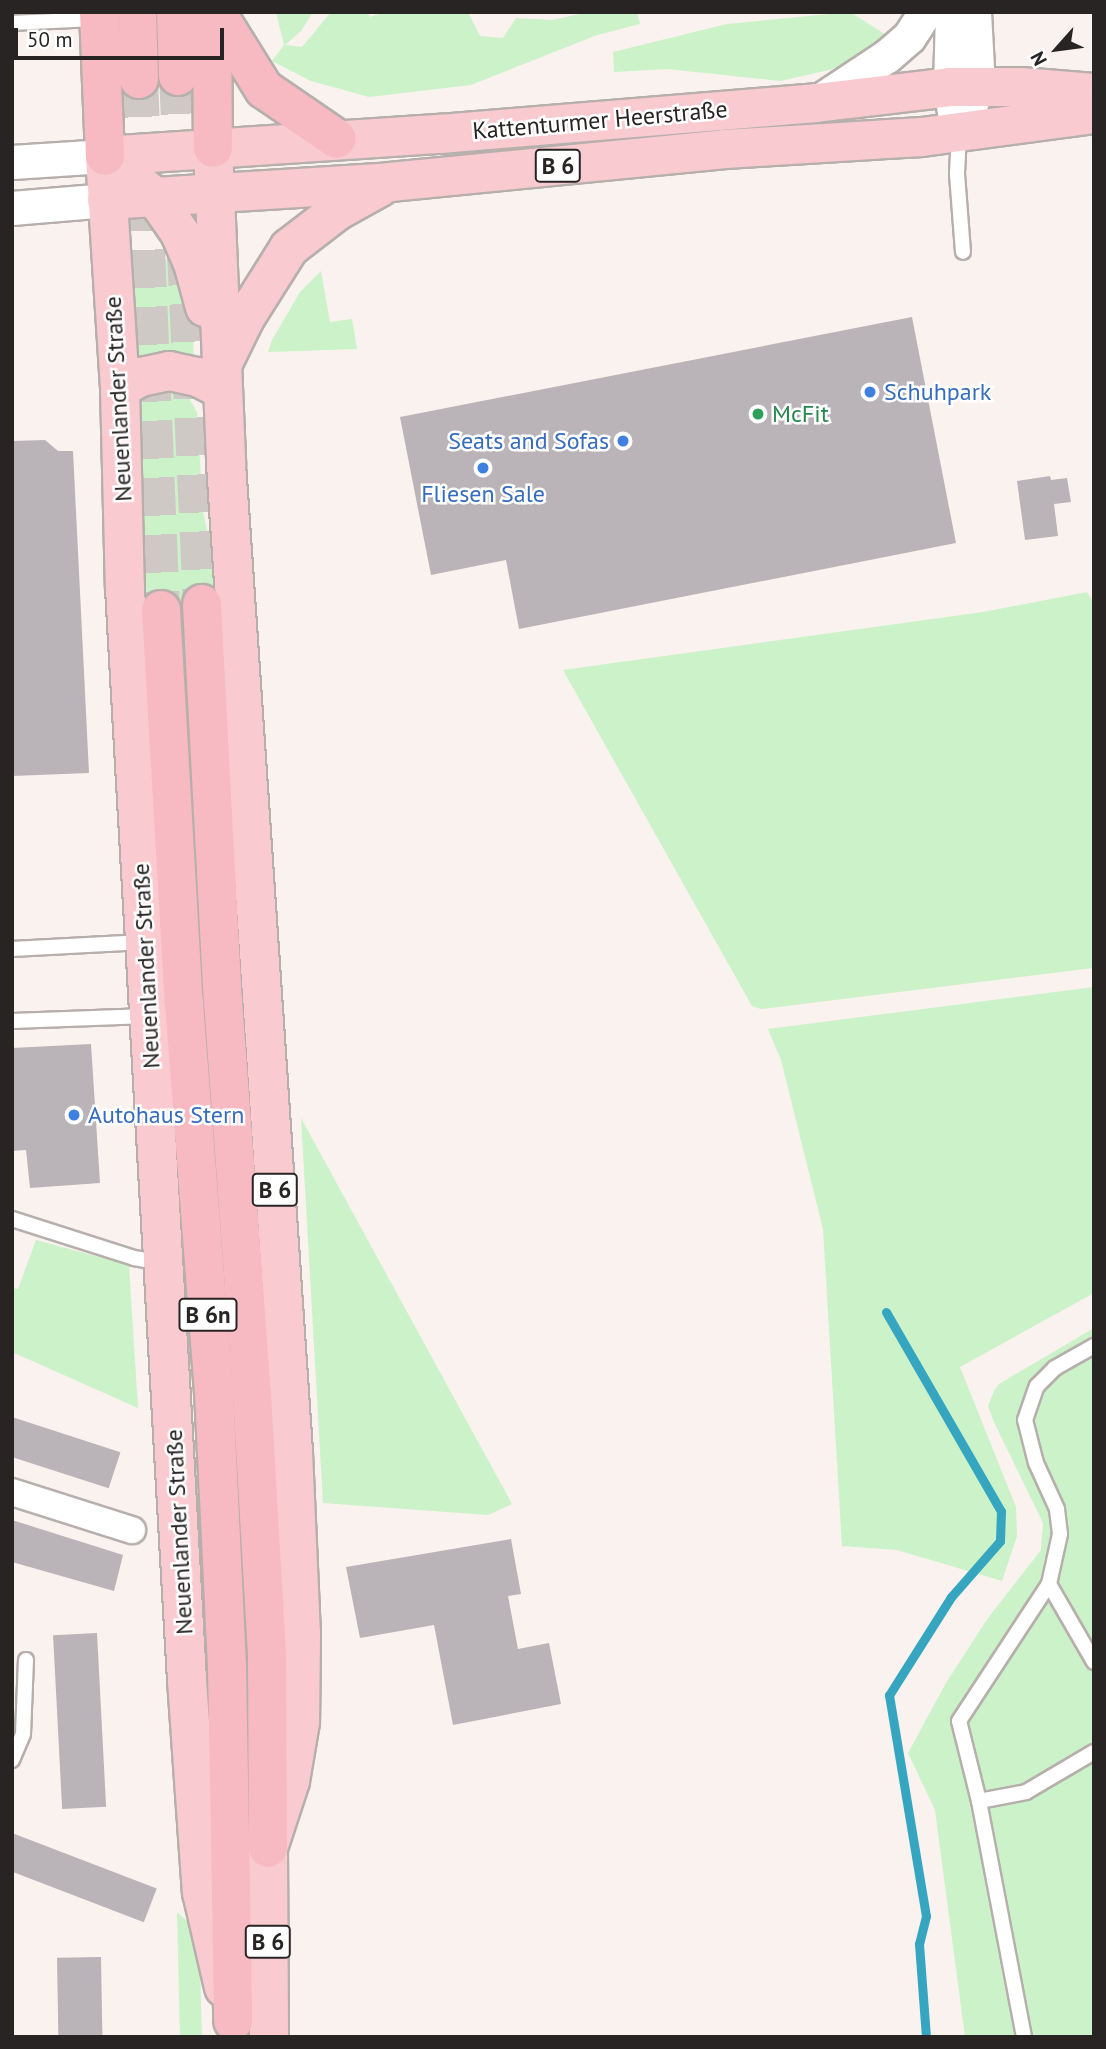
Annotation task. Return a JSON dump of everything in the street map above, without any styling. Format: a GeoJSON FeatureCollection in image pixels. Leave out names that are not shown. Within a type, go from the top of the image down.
{"type":"FeatureCollection","features":[{"type":"Feature","properties":{"kind":"highway"},"geometry":{"type":"LineString","coordinates":[[137,12],[139,79]]}},
{"type":"Feature","properties":{"kind":"highway"},"geometry":{"type":"LineString","coordinates":[[176,12],[178,76]]}},
{"type":"Feature","properties":{"kind":"highway"},"geometry":{"type":"LineString","coordinates":[[214,12],[264,89],[337,139]]}},
{"type":"Feature","properties":{"kind":"highway"},"geometry":{"type":"LineString","coordinates":[[214,12],[214,148]]}},
{"type":"Feature","properties":{"kind":"highway"},"geometry":{"type":"LineString","coordinates":[[99,16],[105,156]]}},
{"type":"Feature","properties":{"kind":"highway","name":"B 6n"},"geometry":{"type":"LineString","coordinates":[[202,604],[223,1001],[268,1657],[268,1848]]}},
{"type":"Feature","properties":{"kind":"highway","name":"Neuenlander Straße"},"geometry":{"type":"LineString","coordinates":[[161,610],[184,1003],[214,1391],[227,1666],[233,2029]]}},
{"type":"Feature","properties":{"kind":"main road","name":"Kattenturmer Heerstraße"},"geometry":{"type":"LineString","coordinates":[[105,156],[440,134],[816,103],[964,87],[1094,93]]}},
{"type":"Feature","properties":{"kind":"main road","name":"Kattenturmer Heerstraße"},"geometry":{"type":"LineString","coordinates":[[107,200],[390,182],[726,149],[959,133],[1094,114]]}},
{"type":"Feature","properties":{"kind":"main road"},"geometry":{"type":"LineString","coordinates":[[214,148],[222,378]]}},
{"type":"Feature","properties":{"kind":"main road"},"geometry":{"type":"LineString","coordinates":[[105,156],[155,197],[180,233],[193,263],[222,378]]}},
{"type":"Feature","properties":{"kind":"main road","name":"B 6"},"geometry":{"type":"LineString","coordinates":[[105,156],[107,200]]}},
{"type":"Feature","properties":{"kind":"main road","name":"B 6"},"geometry":{"type":"LineString","coordinates":[[269,2037],[268,1848],[290,1782],[300,1722],[301,1633],[293,1452],[222,378],[245,318],[289,247],[337,211],[390,182]]}},
{"type":"Feature","properties":{"kind":"main road","name":"Neuenlander Straße"},"geometry":{"type":"LineString","coordinates":[[107,200],[120,388],[125,588],[149,1016],[202,1892],[233,2029]]}},
{"type":"Feature","properties":{"kind":"main road"},"geometry":{"type":"LineString","coordinates":[[120,388],[141,377],[169,371],[198,377],[222,378]]}},
{"type":"Feature","properties":{"kind":"street"},"geometry":{"type":"LineString","coordinates":[[816,103],[887,56],[909,37],[925,12]]}},
{"type":"Feature","properties":{"kind":"street"},"geometry":{"type":"LineString","coordinates":[[951,12],[964,87]]}},
{"type":"Feature","properties":{"kind":"street"},"geometry":{"type":"LineString","coordinates":[[959,133],[974,12]]}},
{"type":"Feature","properties":{"kind":"street"},"geometry":{"type":"LineString","coordinates":[[12,162],[105,156]]}},
{"type":"Feature","properties":{"kind":"street"},"geometry":{"type":"LineString","coordinates":[[12,208],[107,200]]}},
{"type":"Feature","properties":{"kind":"street"},"geometry":{"type":"LineString","coordinates":[[12,1492],[132,1530]]}},
{"type":"Feature","properties":{"kind":"lane"},"geometry":{"type":"LineString","coordinates":[[12,23],[99,16]]}},
{"type":"Feature","properties":{"kind":"lane"},"geometry":{"type":"LineString","coordinates":[[959,133],[957,174],[963,252]]}},
{"type":"Feature","properties":{"kind":"lane"},"geometry":{"type":"LineString","coordinates":[[12,949],[145,942]]}},
{"type":"Feature","properties":{"kind":"lane"},"geometry":{"type":"LineString","coordinates":[[12,1021],[149,1016]]}},
{"type":"Feature","properties":{"kind":"lane"},"geometry":{"type":"LineString","coordinates":[[12,1219],[135,1258],[163,1263]]}},
{"type":"Feature","properties":{"kind":"lane"},"geometry":{"type":"LineString","coordinates":[[1024,2037],[979,1801],[959,1721],[1049,1584],[1060,1534],[1057,1509],[1036,1463],[1025,1420],[1037,1387],[1055,1368],[1094,1346]]}},
{"type":"Feature","properties":{"kind":"lane"},"geometry":{"type":"LineString","coordinates":[[1049,1584],[1094,1662]]}},
{"type":"Feature","properties":{"kind":"lane"},"geometry":{"type":"LineString","coordinates":[[12,1760],[23,1734],[26,1660]]}},
{"type":"Feature","properties":{"kind":"lane"},"geometry":{"type":"LineString","coordinates":[[979,1801],[1027,1793],[1094,1752]]}},
{"type":"Feature","properties":{"kind":"green space"},"geometry":{"type":"Polygon","coordinates":[[[276,12],[313,12],[301,31],[285,45],[302,47],[331,12],[367,12],[370,17],[385,12],[468,12],[480,36],[503,38],[516,18],[552,20],[589,12],[637,12],[640,24],[597,35],[471,85],[369,97],[311,81],[272,61],[284,45],[276,12]]]}},
{"type":"Feature","properties":{"kind":"green space"},"geometry":{"type":"Polygon","coordinates":[[[850,12],[891,38],[851,65],[780,81],[667,69],[614,72],[613,52],[727,24],[850,12]]]}},
{"type":"Feature","properties":{"kind":"green space"},"geometry":{"type":"Polygon","coordinates":[[[177,258],[192,307],[194,363],[172,353],[156,354],[134,365],[132,286],[137,263],[177,258]]]}},
{"type":"Feature","properties":{"kind":"green space"},"geometry":{"type":"Polygon","coordinates":[[[321,271],[330,322],[352,319],[357,349],[268,352],[272,340],[300,292],[321,271]]]}},
{"type":"Feature","properties":{"kind":"green space"},"geometry":{"type":"Polygon","coordinates":[[[161,388],[189,398],[197,412],[203,511],[221,601],[146,605],[138,410],[145,398],[161,388]]]}},
{"type":"Feature","properties":{"kind":"green space"},"geometry":{"type":"Polygon","coordinates":[[[1087,592],[1094,603],[1094,968],[761,1009],[752,1006],[563,670],[983,612],[1087,592]]]}},
{"type":"Feature","properties":{"kind":"green space"},"geometry":{"type":"Polygon","coordinates":[[[1094,987],[1094,1293],[960,1367],[1016,1507],[1017,1536],[1002,1581],[897,1550],[842,1546],[823,1229],[781,1060],[768,1029],[1094,987]]]}},
{"type":"Feature","properties":{"kind":"green space"},"geometry":{"type":"Polygon","coordinates":[[[301,1118],[512,1504],[488,1515],[323,1503],[301,1118]]]}},
{"type":"Feature","properties":{"kind":"green space"},"geometry":{"type":"Polygon","coordinates":[[[36,1240],[129,1265],[138,1408],[12,1352],[12,1288],[18,1289],[36,1240]]]}},
{"type":"Feature","properties":{"kind":"green space"},"geometry":{"type":"Polygon","coordinates":[[[1094,1328],[1094,2037],[965,2037],[935,1810],[908,1753],[946,1683],[988,1618],[1041,1550],[1043,1523],[988,1406],[994,1391],[999,1384],[1094,1328]]]}},
{"type":"Feature","properties":{"kind":"green space"},"geometry":{"type":"Polygon","coordinates":[[[177,1912],[199,1932],[202,2037],[180,2037],[177,1912]]]}},
{"type":"Feature","properties":{"kind":"building"},"geometry":{"type":"Polygon","coordinates":[[[912,317],[956,543],[519,629],[506,560],[431,575],[400,417],[912,317]]]}},
{"type":"Feature","properties":{"kind":"building"},"geometry":{"type":"Polygon","coordinates":[[[45,440],[58,451],[73,451],[89,773],[12,776],[12,441],[45,440]]]}},
{"type":"Feature","properties":{"kind":"building"},"geometry":{"type":"Polygon","coordinates":[[[1050,476],[1051,480],[1067,478],[1071,502],[1054,504],[1058,536],[1025,540],[1017,481],[1050,476]]]}},
{"type":"Feature","properties":{"kind":"building"},"geometry":{"type":"Polygon","coordinates":[[[91,1044],[100,1183],[30,1188],[26,1150],[12,1151],[12,1048],[91,1044]]]}},
{"type":"Feature","properties":{"kind":"building"},"geometry":{"type":"Polygon","coordinates":[[[12,1417],[120,1452],[109,1488],[12,1457],[12,1417]]]}},
{"type":"Feature","properties":{"kind":"building"},"geometry":{"type":"Polygon","coordinates":[[[12,1520],[123,1555],[114,1591],[12,1562],[12,1520]]]}},
{"type":"Feature","properties":{"kind":"building"},"geometry":{"type":"Polygon","coordinates":[[[511,1539],[521,1594],[508,1596],[518,1649],[549,1643],[561,1704],[453,1725],[434,1625],[360,1638],[346,1567],[511,1539]]]}},
{"type":"Feature","properties":{"kind":"building"},"geometry":{"type":"Polygon","coordinates":[[[97,1633],[106,1807],[62,1809],[53,1635],[97,1633]]]}},
{"type":"Feature","properties":{"kind":"building"},"geometry":{"type":"Polygon","coordinates":[[[12,1833],[157,1889],[144,1922],[12,1872],[12,1833]]]}},
{"type":"Feature","properties":{"kind":"building"},"geometry":{"type":"Polygon","coordinates":[[[101,1957],[102,2037],[58,2037],[57,1958],[101,1957]]]}},
{"type":"Feature","properties":{"kind":"waterway"},"geometry":{"type":"LineString","coordinates":[[886,1312],[1001,1511],[1000,1541],[951,1597],[889,1695],[926,1916],[919,1944],[926,2037]]}},
{"type":"Feature","properties":{"kind":"tunnel"},"geometry":{"type":"LineString","coordinates":[[178,76],[202,604]]}},
{"type":"Feature","properties":{"kind":"tunnel"},"geometry":{"type":"LineString","coordinates":[[139,79],[161,610]]}},
{"type":"Feature","properties":{"kind":"place","name":"Schuhpark"},"geometry":{"type":"Point","coordinates":[870,392]}},
{"type":"Feature","properties":{"kind":"place","name":"McFit"},"geometry":{"type":"Point","coordinates":[758,414]}},
{"type":"Feature","properties":{"kind":"place","name":"Seats and Sofas"},"geometry":{"type":"Point","coordinates":[623,441]}},
{"type":"Feature","properties":{"kind":"place","name":"Fliesen Sale"},"geometry":{"type":"Point","coordinates":[483,468]}},
{"type":"Feature","properties":{"kind":"place","name":"Autohaus Stern"},"geometry":{"type":"Point","coordinates":[74,1115]}}]}
